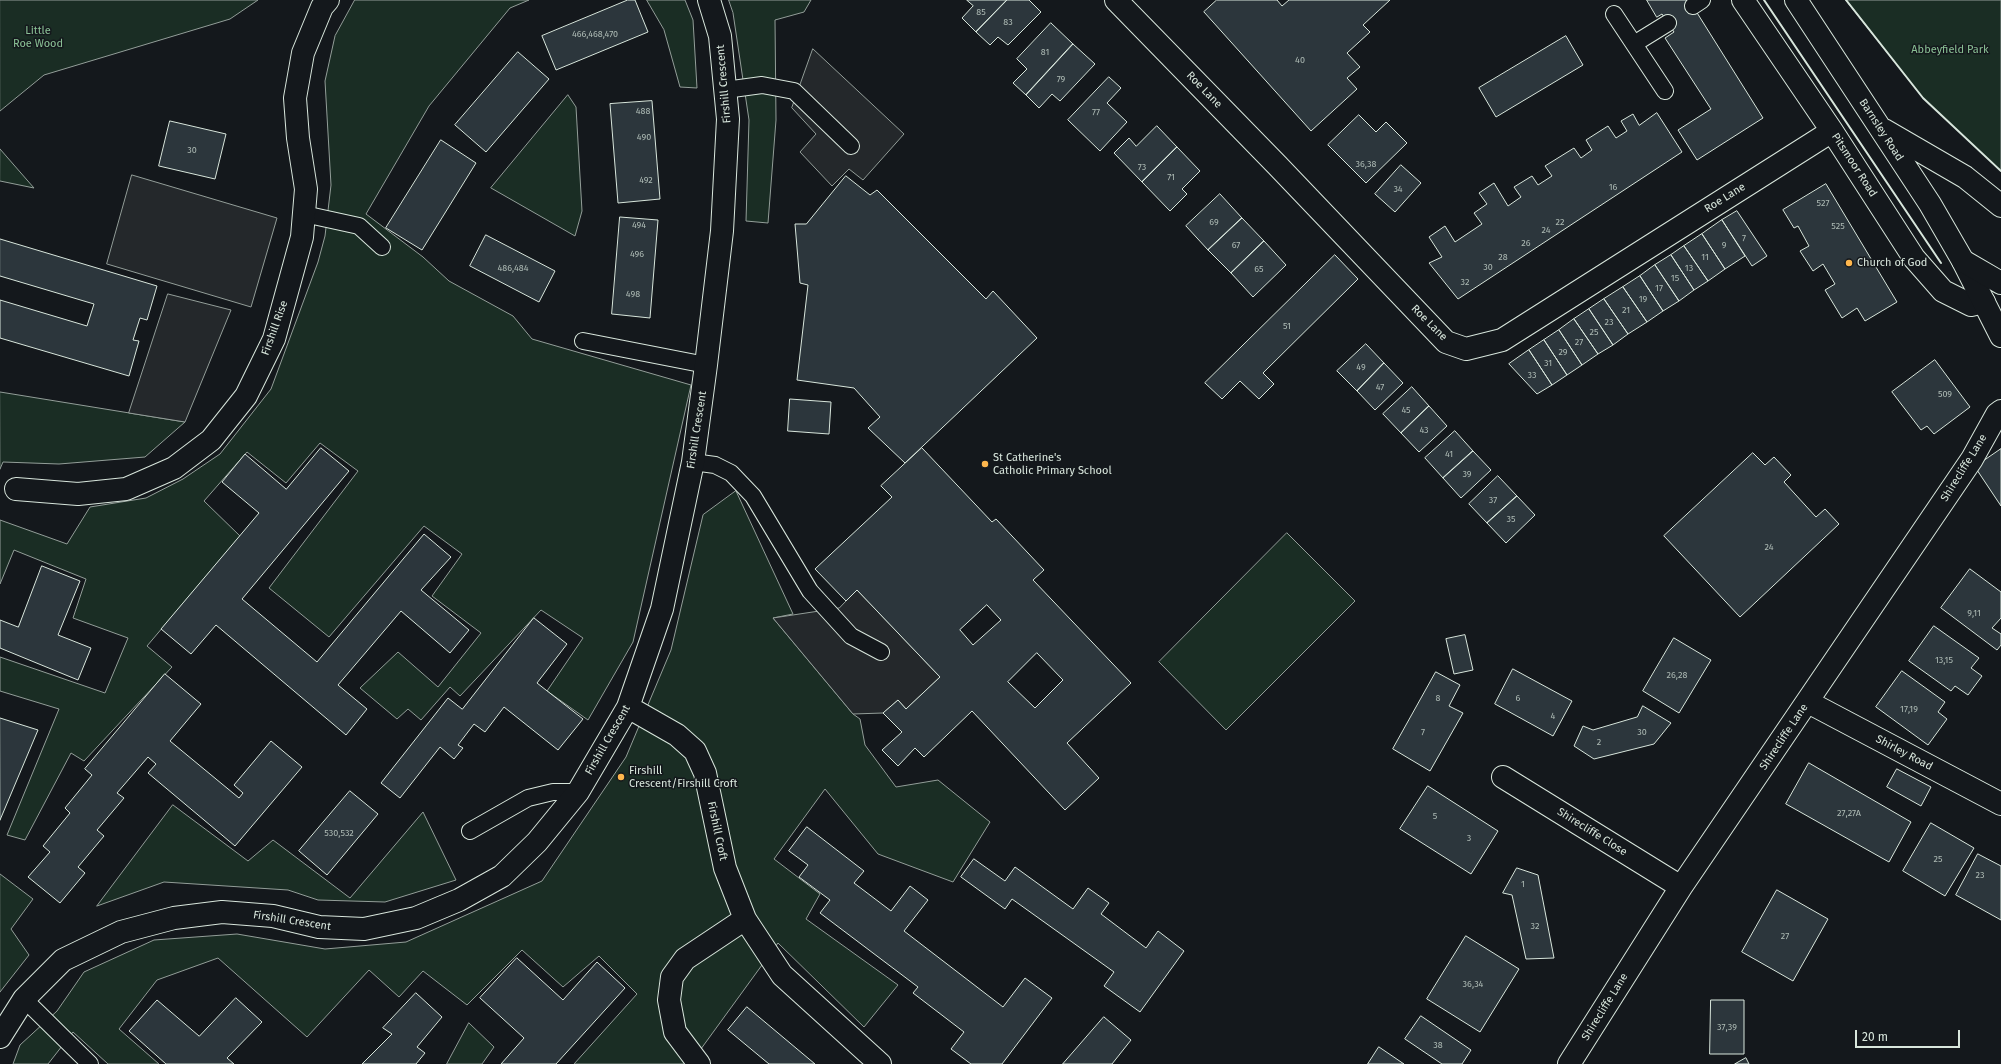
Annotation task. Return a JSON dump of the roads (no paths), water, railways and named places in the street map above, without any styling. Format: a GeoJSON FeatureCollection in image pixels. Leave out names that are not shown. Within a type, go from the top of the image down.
{"type":"FeatureCollection","features":[{"type":"Feature","properties":{"kind":"street","name":"Firshill Rise"},"geometry":{"type":"LineString","coordinates":[[16,489],[78,494],[126,489],[174,468],[211,440],[246,396],[274,339],[302,237],[306,189],[298,138],[296,98],[303,53],[322,7],[328,0]]}},
{"type":"Feature","properties":{"kind":"street","name":"Firshill Crescent"},"geometry":{"type":"LineString","coordinates":[[0,1037],[24,999],[63,960],[121,932],[174,918],[222,912],[273,916],[319,927],[364,929],[416,918],[460,900],[502,876],[537,842],[578,792],[628,707],[662,609],[693,462],[722,231],[728,119],[720,36],[709,0]]}},
{"type":"Feature","properties":{"kind":"street","name":"Roe Lane"},"geometry":{"type":"LineString","coordinates":[[1116,0],[1277,165],[1446,342],[1466,349],[1502,340],[1832,131]]}},
{"type":"Feature","properties":{"kind":"street","name":"Pitsmoor Road"},"geometry":{"type":"LineString","coordinates":[[1743,0],[1832,131],[1914,258],[1943,291],[1971,304],[1984,302]]}},
{"type":"Feature","properties":{"kind":"street","name":"Barnsley Road"},"geometry":{"type":"LineString","coordinates":[[1796,0],[1930,204],[1963,261]]}},
{"type":"Feature","properties":{"kind":"street"},"geometry":{"type":"LineString","coordinates":[[1879,127],[1965,177],[2001,206]]}},
{"type":"Feature","properties":{"kind":"street"},"geometry":{"type":"LineString","coordinates":[[1963,261],[2001,283]]}},
{"type":"Feature","properties":{"kind":"street"},"geometry":{"type":"LineString","coordinates":[[1963,261],[2001,336]]}},
{"type":"Feature","properties":{"kind":"street","name":"Shirecliffe Lane"},"geometry":{"type":"LineString","coordinates":[[1568,1064],[1681,887],[1972,459],[1997,414],[2001,411]]}},
{"type":"Feature","properties":{"kind":"street","name":"Shirley Road"},"geometry":{"type":"LineString","coordinates":[[1808,702],[2001,804]]}},
{"type":"Feature","properties":{"kind":"street","name":"Firshill Croft"},"geometry":{"type":"LineString","coordinates":[[628,707],[678,735],[695,751],[705,773],[725,868],[745,918],[782,975],[880,1064]]}},
{"type":"Feature","properties":{"kind":"street","name":"Shirecliffe Close"},"geometry":{"type":"LineString","coordinates":[[1503,777],[1681,887]]}},
{"type":"Feature","properties":{"kind":"street"},"geometry":{"type":"LineString","coordinates":[[700,1064],[675,1032],[669,1000],[672,977],[685,959],[745,918]]}},
{"type":"Feature","properties":{"kind":"lane"},"geometry":{"type":"LineString","coordinates":[[1614,14],[1665,91]]}},
{"type":"Feature","properties":{"kind":"lane"},"geometry":{"type":"LineString","coordinates":[[1634,44],[1668,22]]}},
{"type":"Feature","properties":{"kind":"lane"},"geometry":{"type":"LineString","coordinates":[[725,90],[762,85],[794,91],[851,146]]}},
{"type":"Feature","properties":{"kind":"lane"},"geometry":{"type":"LineString","coordinates":[[304,214],[359,226],[382,247]]}},
{"type":"Feature","properties":{"kind":"lane"},"geometry":{"type":"LineString","coordinates":[[583,341],[706,365]]}},
{"type":"Feature","properties":{"kind":"lane"},"geometry":{"type":"LineString","coordinates":[[693,462],[715,465],[731,473],[753,496],[810,591],[851,636],[882,652]]}},
{"type":"Feature","properties":{"kind":"lane"},"geometry":{"type":"LineString","coordinates":[[470,831],[528,798],[553,792],[578,792]]}},
{"type":"Feature","properties":{"kind":"lane"},"geometry":{"type":"LineString","coordinates":[[24,999],[90,1064]]}},
{"type":"Feature","properties":{"kind":"place","name":"Church of God"},"geometry":{"type":"Point","coordinates":[1849,263]}},
{"type":"Feature","properties":{"kind":"place","name":"St Catherine's Catholic Primary School"},"geometry":{"type":"Point","coordinates":[985,464]}},
{"type":"Feature","properties":{"kind":"place","name":"Firshill Crescent/Firshill Croft"},"geometry":{"type":"Point","coordinates":[621,777]}},
{"type":"Feature","properties":{"kind":"park label","name":"Little Roe Wood"},"geometry":{"type":"Point","coordinates":[38,37]}},
{"type":"Feature","properties":{"kind":"park label","name":"Abbeyfield Park"},"geometry":{"type":"Point","coordinates":[1950,50]}}]}
